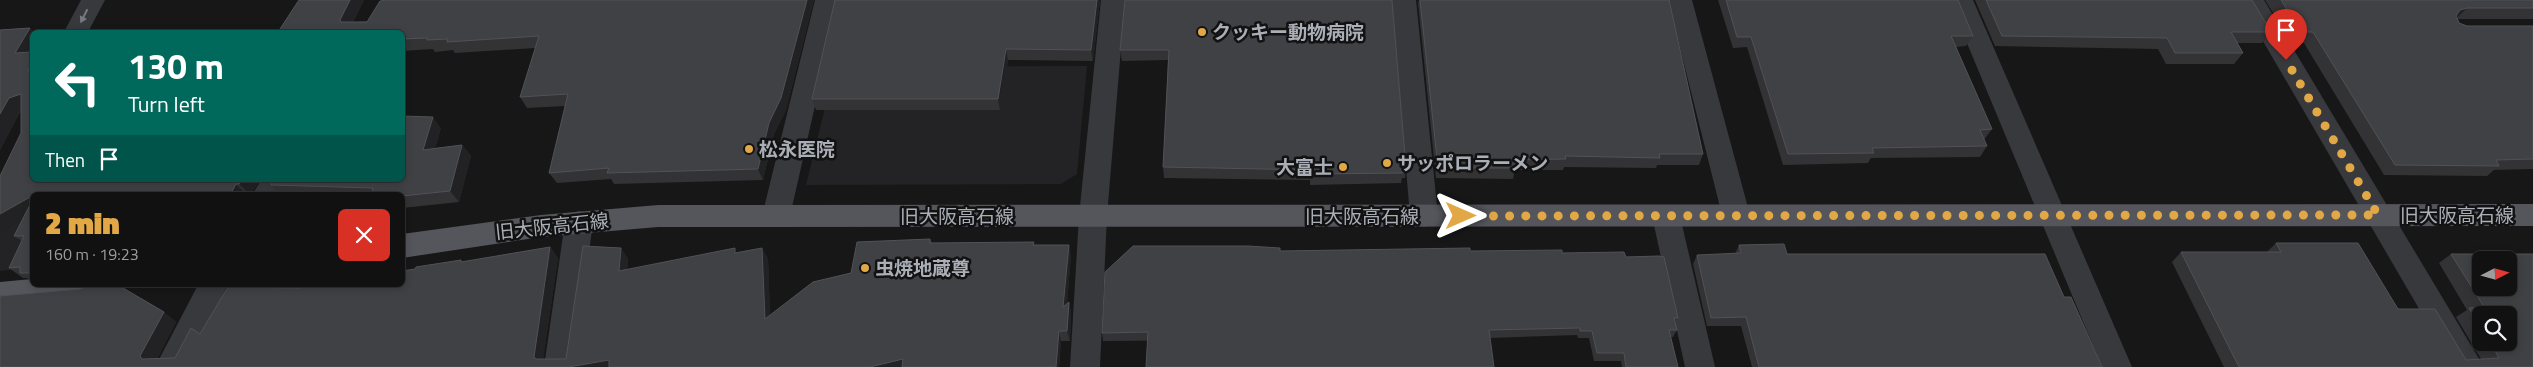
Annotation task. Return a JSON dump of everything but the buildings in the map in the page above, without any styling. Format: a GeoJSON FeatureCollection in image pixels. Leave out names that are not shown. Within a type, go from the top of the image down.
{"type":"FeatureCollection","features":[{"type":"Feature","properties":{"kind":"main road","name":"旧大阪高石線"},"geometry":{"type":"LineString","coordinates":[[405,246],[541,226],[658,216],[2533,215]]}},
{"type":"Feature","properties":{"kind":"main road"},"geometry":{"type":"LineString","coordinates":[[0,294],[72,287]]}},
{"type":"Feature","properties":{"kind":"street"},"geometry":{"type":"LineString","coordinates":[[77,30],[93,0]]}},
{"type":"Feature","properties":{"kind":"street"},"geometry":{"type":"LineString","coordinates":[[776,216],[827,0]]}},
{"type":"Feature","properties":{"kind":"street"},"geometry":{"type":"LineString","coordinates":[[1085,367],[1093,216],[1113,0]]}},
{"type":"Feature","properties":{"kind":"street"},"geometry":{"type":"LineString","coordinates":[[1404,0],[1424,216]]}},
{"type":"Feature","properties":{"kind":"street"},"geometry":{"type":"LineString","coordinates":[[1680,0],[1736,215]]}},
{"type":"Feature","properties":{"kind":"street"},"geometry":{"type":"LineString","coordinates":[[1962,0],[2116,367]]}},
{"type":"Feature","properties":{"kind":"street"},"geometry":{"type":"LineString","coordinates":[[2251,0],[2469,367]]}},
{"type":"Feature","properties":{"kind":"street"},"geometry":{"type":"LineString","coordinates":[[1666,216],[1700,367]]}},
{"type":"Feature","properties":{"kind":"street"},"geometry":{"type":"LineString","coordinates":[[559,367],[579,222]]}},
{"type":"Feature","properties":{"kind":"street"},"geometry":{"type":"LineString","coordinates":[[170,367],[212,287]]}},
{"type":"Feature","properties":{"kind":"shaded area"},"geometry":{"type":"Polygon","coordinates":[[[1087,66],[1077,174],[1061,184],[806,185],[835,67],[1087,66]]]}},
{"type":"Feature","properties":{"kind":"shaded area"},"geometry":{"type":"Polygon","coordinates":[[[30,196],[16,269],[0,271],[0,218],[30,196]]]}},
{"type":"Feature","properties":{"kind":"place","name":"クッキー動物病院"},"geometry":{"type":"Point","coordinates":[1202,32]}},
{"type":"Feature","properties":{"kind":"place","name":"松永医院"},"geometry":{"type":"Point","coordinates":[749,149]}},
{"type":"Feature","properties":{"kind":"place","name":"サッポロラーメン"},"geometry":{"type":"Point","coordinates":[1387,163]}},
{"type":"Feature","properties":{"kind":"place","name":"大富士"},"geometry":{"type":"Point","coordinates":[1343,167]}},
{"type":"Feature","properties":{"kind":"place","name":"虫焼地蔵尊"},"geometry":{"type":"Point","coordinates":[865,268]}},
{"type":"Feature","properties":{"kind":"route"},"geometry":{"type":"LineString","coordinates":[[1461,216],[2378,215],[2286,60]]}}]}
